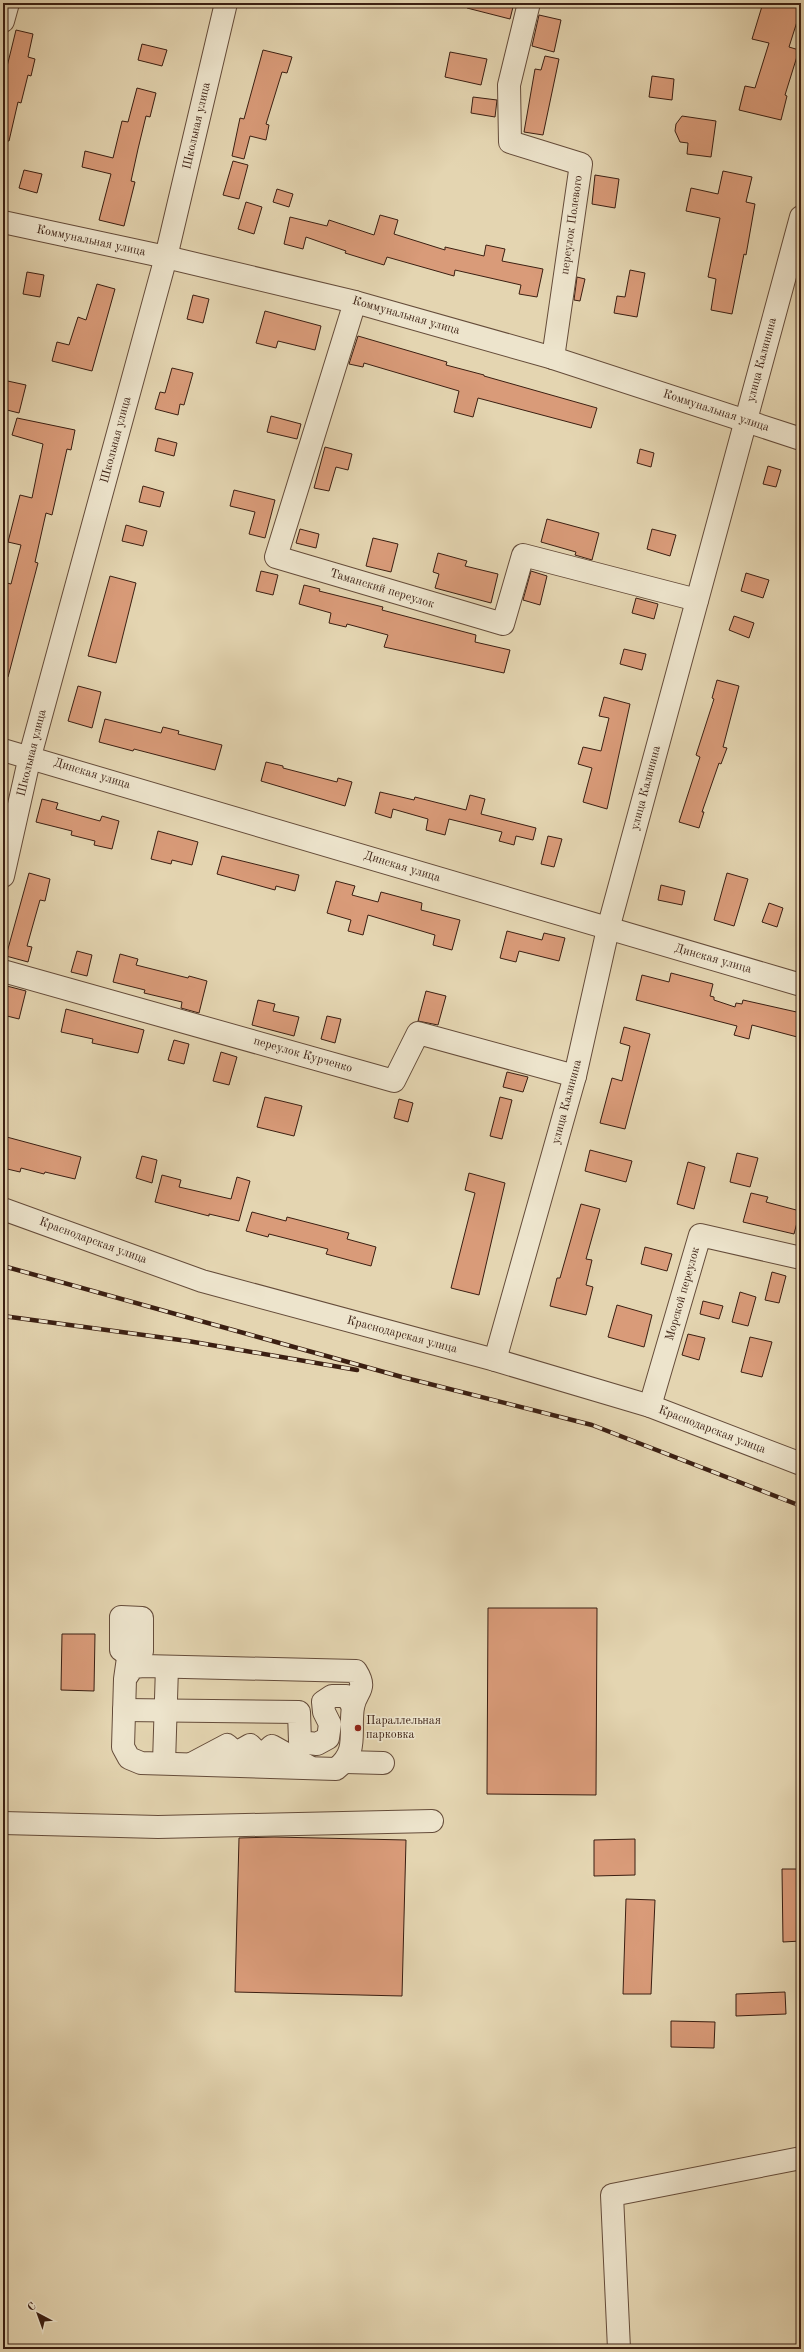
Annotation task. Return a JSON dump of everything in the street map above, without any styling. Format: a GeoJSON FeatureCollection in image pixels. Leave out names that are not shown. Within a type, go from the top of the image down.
{"type":"FeatureCollection","features":[{"type":"Feature","properties":{"kind":"street"},"geometry":{"type":"LineString","coordinates":[[3,22],[8,3]]}},
{"type":"Feature","properties":{"kind":"street","name":"Школьная улица"},"geometry":{"type":"LineString","coordinates":[[3,876],[30,756],[166,257],[226,3]]}},
{"type":"Feature","properties":{"kind":"street","name":"переулок Полевого"},"geometry":{"type":"LineString","coordinates":[[528,3],[510,85],[510,142],[581,164],[553,358]]}},
{"type":"Feature","properties":{"kind":"street","name":"улица Калинина"},"geometry":{"type":"LineString","coordinates":[[495,1360],[576,1076],[608,929],[801,217]]}},
{"type":"Feature","properties":{"kind":"street","name":"Коммунальная улица"},"geometry":{"type":"LineString","coordinates":[[3,222],[166,257],[355,302],[553,358],[801,439]]}},
{"type":"Feature","properties":{"kind":"street","name":"Таманский переулок"},"geometry":{"type":"LineString","coordinates":[[355,302],[276,557],[503,624],[523,555],[697,600]]}},
{"type":"Feature","properties":{"kind":"street","name":"Динская улица"},"geometry":{"type":"LineString","coordinates":[[3,750],[30,756],[608,929],[801,985]]}},
{"type":"Feature","properties":{"kind":"street","name":"переулок Курченко"},"geometry":{"type":"LineString","coordinates":[[3,971],[394,1081],[418,1033],[576,1076]]}},
{"type":"Feature","properties":{"kind":"street","name":"Краснодарская улица"},"geometry":{"type":"LineString","coordinates":[[3,1209],[202,1281],[495,1360],[650,1406],[801,1464]]}},
{"type":"Feature","properties":{"kind":"street","name":"Морской переулок"},"geometry":{"type":"LineString","coordinates":[[650,1406],[700,1235],[801,1258]]}},
{"type":"Feature","properties":{"kind":"street"},"geometry":{"type":"LineString","coordinates":[[136,1656],[166,1667],[356,1671],[361,1680],[352,1747],[346,1762],[336,1769],[314,1769],[141,1763],[129,1758],[123,1747],[125,1679],[136,1656]]}},
{"type":"Feature","properties":{"kind":"street"},"geometry":{"type":"LineString","coordinates":[[164,1763],[166,1667]]}},
{"type":"Feature","properties":{"kind":"street"},"geometry":{"type":"LineString","coordinates":[[254,1668],[267,1680],[321,1684],[358,1698]]}},
{"type":"Feature","properties":{"kind":"street"},"geometry":{"type":"LineString","coordinates":[[124,1710],[165,1712],[299,1712],[300,1742],[317,1744],[328,1738],[330,1724],[324,1712],[323,1702],[332,1696],[358,1698]]}},
{"type":"Feature","properties":{"kind":"street"},"geometry":{"type":"LineString","coordinates":[[346,1762],[383,1763]]}},
{"type":"Feature","properties":{"kind":"street"},"geometry":{"type":"LineString","coordinates":[[3,1823],[158,1827],[432,1822]]}},
{"type":"Feature","properties":{"kind":"street"},"geometry":{"type":"LineString","coordinates":[[619,2349],[612,2195],[801,2158]]}},
{"type":"Feature","properties":{"kind":"building"},"geometry":{"type":"Polygon","coordinates":[[[468,3],[514,3],[510,19],[467,8],[468,3]]]}},
{"type":"Feature","properties":{"kind":"building"},"geometry":{"type":"Polygon","coordinates":[[[763,3],[781,3],[801,9],[789,47],[799,50],[785,95],[787,96],[781,120],[739,110],[745,86],[755,88],[769,43],[752,39],[763,3]]]}},
{"type":"Feature","properties":{"kind":"building"},"geometry":{"type":"Polygon","coordinates":[[[539,15],[561,20],[554,52],[532,46],[539,15]]]}},
{"type":"Feature","properties":{"kind":"building"},"geometry":{"type":"Polygon","coordinates":[[[16,30],[33,34],[28,57],[35,59],[31,76],[28,75],[21,103],[18,102],[9,141],[3,141],[3,83],[16,30]]]}},
{"type":"Feature","properties":{"kind":"building"},"geometry":{"type":"Polygon","coordinates":[[[142,44],[167,50],[162,66],[138,60],[142,44]]]}},
{"type":"Feature","properties":{"kind":"building"},"geometry":{"type":"Polygon","coordinates":[[[263,50],[292,57],[287,73],[282,72],[266,124],[269,125],[266,140],[250,136],[244,159],[232,156],[240,118],[244,119],[263,50]]]}},
{"type":"Feature","properties":{"kind":"building"},"geometry":{"type":"Polygon","coordinates":[[[450,52],[487,59],[481,85],[445,77],[450,52]]]}},
{"type":"Feature","properties":{"kind":"building"},"geometry":{"type":"Polygon","coordinates":[[[545,56],[559,59],[543,135],[524,132],[535,69],[541,70],[545,56]]]}},
{"type":"Feature","properties":{"kind":"building"},"geometry":{"type":"Polygon","coordinates":[[[652,76],[674,79],[672,100],[649,97],[652,76]]]}},
{"type":"Feature","properties":{"kind":"building"},"geometry":{"type":"Polygon","coordinates":[[[137,88],[156,93],[150,117],[146,116],[138,149],[131,181],[135,182],[124,226],[99,220],[111,174],[82,167],[85,151],[113,158],[122,121],[128,122],[137,88]]]}},
{"type":"Feature","properties":{"kind":"building"},"geometry":{"type":"Polygon","coordinates":[[[473,97],[497,100],[495,117],[471,113],[473,97]]]}},
{"type":"Feature","properties":{"kind":"building"},"geometry":{"type":"Polygon","coordinates":[[[682,116],[716,121],[711,157],[687,154],[688,143],[680,142],[675,131],[676,124],[682,116]]]}},
{"type":"Feature","properties":{"kind":"building"},"geometry":{"type":"Polygon","coordinates":[[[233,161],[248,165],[239,199],[223,195],[233,161]]]}},
{"type":"Feature","properties":{"kind":"building"},"geometry":{"type":"Polygon","coordinates":[[[24,170],[42,174],[37,193],[19,188],[24,170]]]}},
{"type":"Feature","properties":{"kind":"building"},"geometry":{"type":"Polygon","coordinates":[[[723,171],[752,177],[746,202],[755,204],[746,255],[744,254],[732,314],[711,310],[716,279],[708,277],[720,218],[686,211],[691,188],[718,194],[723,171]]]}},
{"type":"Feature","properties":{"kind":"building"},"geometry":{"type":"Polygon","coordinates":[[[595,175],[619,179],[615,208],[592,204],[595,175]]]}},
{"type":"Feature","properties":{"kind":"building"},"geometry":{"type":"Polygon","coordinates":[[[277,189],[293,194],[289,207],[273,202],[277,189]]]}},
{"type":"Feature","properties":{"kind":"building"},"geometry":{"type":"Polygon","coordinates":[[[246,202],[262,207],[254,234],[238,229],[246,202]]]}},
{"type":"Feature","properties":{"kind":"building"},"geometry":{"type":"Polygon","coordinates":[[[380,215],[398,220],[394,234],[445,250],[445,247],[484,256],[486,245],[505,249],[502,261],[543,269],[537,297],[519,294],[521,285],[455,270],[454,276],[387,257],[384,265],[345,253],[346,251],[306,237],[303,249],[284,244],[290,217],[327,226],[329,220],[374,235],[380,215]]]}},
{"type":"Feature","properties":{"kind":"building"},"geometry":{"type":"Polygon","coordinates":[[[630,270],[645,273],[637,317],[614,313],[617,296],[625,297],[630,270]]]}},
{"type":"Feature","properties":{"kind":"building"},"geometry":{"type":"Polygon","coordinates":[[[27,272],[44,275],[40,297],[23,294],[27,272]]]}},
{"type":"Feature","properties":{"kind":"building"},"geometry":{"type":"Polygon","coordinates":[[[577,277],[585,279],[580,301],[574,300],[577,277]]]}},
{"type":"Feature","properties":{"kind":"building"},"geometry":{"type":"Polygon","coordinates":[[[97,284],[115,289],[92,371],[52,361],[57,342],[69,345],[78,317],[86,320],[97,284]]]}},
{"type":"Feature","properties":{"kind":"building"},"geometry":{"type":"Polygon","coordinates":[[[193,295],[209,299],[203,323],[187,319],[193,295]]]}},
{"type":"Feature","properties":{"kind":"building"},"geometry":{"type":"Polygon","coordinates":[[[265,311],[321,326],[315,350],[278,341],[276,348],[256,343],[265,311]]]}},
{"type":"Feature","properties":{"kind":"building"},"geometry":{"type":"Polygon","coordinates":[[[358,336],[447,362],[446,365],[597,408],[591,428],[478,398],[473,417],[454,412],[459,391],[364,363],[363,367],[349,364],[358,336]]]}},
{"type":"Feature","properties":{"kind":"building"},"geometry":{"type":"Polygon","coordinates":[[[172,368],[193,373],[184,405],[180,404],[178,415],[155,409],[160,392],[165,393],[172,368]]]}},
{"type":"Feature","properties":{"kind":"building"},"geometry":{"type":"Polygon","coordinates":[[[3,380],[26,385],[19,413],[3,409],[3,380]]]}},
{"type":"Feature","properties":{"kind":"building"},"geometry":{"type":"Polygon","coordinates":[[[271,416],[301,424],[297,439],[267,432],[271,416]]]}},
{"type":"Feature","properties":{"kind":"building"},"geometry":{"type":"Polygon","coordinates":[[[17,418],[75,430],[71,450],[67,449],[52,515],[46,513],[35,562],[38,563],[8,677],[3,676],[3,582],[11,584],[21,545],[8,542],[20,495],[32,498],[43,444],[12,435],[17,418]]]}},
{"type":"Feature","properties":{"kind":"building"},"geometry":{"type":"Polygon","coordinates":[[[158,438],[177,443],[174,456],[155,451],[158,438]]]}},
{"type":"Feature","properties":{"kind":"building"},"geometry":{"type":"Polygon","coordinates":[[[325,447],[352,454],[348,470],[336,467],[329,491],[314,488],[325,447]]]}},
{"type":"Feature","properties":{"kind":"building"},"geometry":{"type":"Polygon","coordinates":[[[640,449],[654,453],[651,467],[637,463],[640,449]]]}},
{"type":"Feature","properties":{"kind":"building"},"geometry":{"type":"Polygon","coordinates":[[[768,466],[781,470],[776,487],[763,484],[768,466]]]}},
{"type":"Feature","properties":{"kind":"building"},"geometry":{"type":"Polygon","coordinates":[[[143,486],[164,492],[160,507],[139,502],[143,486]]]}},
{"type":"Feature","properties":{"kind":"building"},"geometry":{"type":"Polygon","coordinates":[[[234,490],[275,500],[265,538],[249,534],[255,512],[230,506],[234,490]]]}},
{"type":"Feature","properties":{"kind":"building"},"geometry":{"type":"Polygon","coordinates":[[[547,519],[599,533],[592,560],[575,555],[576,552],[541,542],[547,519]]]}},
{"type":"Feature","properties":{"kind":"building"},"geometry":{"type":"Polygon","coordinates":[[[126,525],[147,531],[143,546],[122,541],[126,525]]]}},
{"type":"Feature","properties":{"kind":"building"},"geometry":{"type":"Polygon","coordinates":[[[300,529],[319,534],[316,548],[296,543],[300,529]]]}},
{"type":"Feature","properties":{"kind":"building"},"geometry":{"type":"Polygon","coordinates":[[[652,529],[676,535],[670,556],[647,549],[652,529]]]}},
{"type":"Feature","properties":{"kind":"building"},"geometry":{"type":"Polygon","coordinates":[[[373,538],[398,544],[391,572],[366,566],[373,538]]]}},
{"type":"Feature","properties":{"kind":"building"},"geometry":{"type":"Polygon","coordinates":[[[438,553],[467,561],[465,566],[498,574],[491,603],[435,588],[439,574],[433,572],[438,553]]]}},
{"type":"Feature","properties":{"kind":"building"},"geometry":{"type":"Polygon","coordinates":[[[261,571],[278,575],[273,595],[256,591],[261,571]]]}},
{"type":"Feature","properties":{"kind":"building"},"geometry":{"type":"Polygon","coordinates":[[[531,571],[547,576],[540,605],[523,600],[531,571]]]}},
{"type":"Feature","properties":{"kind":"building"},"geometry":{"type":"Polygon","coordinates":[[[746,573],[769,580],[763,598],[741,591],[746,573]]]}},
{"type":"Feature","properties":{"kind":"building"},"geometry":{"type":"Polygon","coordinates":[[[110,576],[136,583],[116,663],[88,656],[110,576]]]}},
{"type":"Feature","properties":{"kind":"building"},"geometry":{"type":"Polygon","coordinates":[[[304,585],[320,589],[319,591],[383,607],[382,610],[476,635],[475,642],[510,650],[504,673],[384,647],[388,635],[347,624],[346,627],[329,623],[331,613],[299,604],[304,585]]]}},
{"type":"Feature","properties":{"kind":"building"},"geometry":{"type":"Polygon","coordinates":[[[636,598],[658,604],[654,619],[632,613],[636,598]]]}},
{"type":"Feature","properties":{"kind":"building"},"geometry":{"type":"Polygon","coordinates":[[[734,616],[754,623],[749,638],[729,630],[734,616]]]}},
{"type":"Feature","properties":{"kind":"building"},"geometry":{"type":"Polygon","coordinates":[[[624,649],[646,654],[642,670],[620,664],[624,649]]]}},
{"type":"Feature","properties":{"kind":"building"},"geometry":{"type":"Polygon","coordinates":[[[717,680],[739,686],[723,747],[727,748],[721,764],[719,763],[702,812],[704,812],[699,828],[679,822],[700,757],[696,755],[714,699],[712,698],[717,680]]]}},
{"type":"Feature","properties":{"kind":"building"},"geometry":{"type":"Polygon","coordinates":[[[78,686],[101,692],[92,728],[68,721],[78,686]]]}},
{"type":"Feature","properties":{"kind":"building"},"geometry":{"type":"Polygon","coordinates":[[[604,697],[630,704],[607,809],[583,802],[592,768],[578,764],[583,747],[601,751],[609,718],[599,716],[604,697]]]}},
{"type":"Feature","properties":{"kind":"building"},"geometry":{"type":"Polygon","coordinates":[[[105,719],[161,733],[163,727],[179,731],[178,734],[222,745],[215,770],[134,749],[133,751],[99,742],[105,719]]]}},
{"type":"Feature","properties":{"kind":"building"},"geometry":{"type":"Polygon","coordinates":[[[266,762],[337,782],[338,778],[352,782],[345,806],[261,781],[266,762]]]}},
{"type":"Feature","properties":{"kind":"building"},"geometry":{"type":"Polygon","coordinates":[[[380,792],[414,800],[415,797],[466,810],[470,795],[485,799],[481,814],[536,828],[533,840],[516,836],[514,845],[499,841],[502,832],[449,819],[445,835],[426,830],[428,819],[393,809],[391,818],[375,813],[380,792]]]}},
{"type":"Feature","properties":{"kind":"building"},"geometry":{"type":"Polygon","coordinates":[[[42,799],[58,803],[56,809],[100,821],[102,816],[119,821],[112,849],[94,845],[95,841],[71,835],[72,831],[36,822],[42,799]]]}},
{"type":"Feature","properties":{"kind":"building"},"geometry":{"type":"Polygon","coordinates":[[[158,831],[198,842],[192,865],[172,860],[171,864],[151,859],[158,831]]]}},
{"type":"Feature","properties":{"kind":"building"},"geometry":{"type":"Polygon","coordinates":[[[548,836],[562,839],[554,867],[541,864],[548,836]]]}},
{"type":"Feature","properties":{"kind":"building"},"geometry":{"type":"Polygon","coordinates":[[[222,856],[299,875],[295,891],[276,886],[275,890],[217,874],[222,856]]]}},
{"type":"Feature","properties":{"kind":"building"},"geometry":{"type":"Polygon","coordinates":[[[29,873],[50,879],[45,901],[40,900],[27,946],[32,947],[28,962],[6,956],[29,873]]]}},
{"type":"Feature","properties":{"kind":"building"},"geometry":{"type":"Polygon","coordinates":[[[727,873],[748,879],[734,926],[714,920],[727,873]]]}},
{"type":"Feature","properties":{"kind":"building"},"geometry":{"type":"Polygon","coordinates":[[[336,881],[355,886],[352,895],[378,902],[381,892],[422,903],[421,910],[460,920],[452,950],[433,945],[435,935],[368,915],[363,935],[348,931],[351,920],[327,913],[336,881]]]}},
{"type":"Feature","properties":{"kind":"building"},"geometry":{"type":"Polygon","coordinates":[[[661,885],[685,891],[682,905],[658,900],[661,885]]]}},
{"type":"Feature","properties":{"kind":"building"},"geometry":{"type":"Polygon","coordinates":[[[769,903],[783,908],[777,927],[762,922],[769,903]]]}},
{"type":"Feature","properties":{"kind":"building"},"geometry":{"type":"Polygon","coordinates":[[[507,931],[542,940],[544,933],[565,938],[559,961],[519,951],[516,962],[500,958],[507,931]]]}},
{"type":"Feature","properties":{"kind":"building"},"geometry":{"type":"Polygon","coordinates":[[[77,951],[92,955],[87,976],[71,972],[77,951]]]}},
{"type":"Feature","properties":{"kind":"building"},"geometry":{"type":"Polygon","coordinates":[[[120,954],[138,959],[136,965],[188,978],[189,976],[207,981],[199,1013],[181,1008],[182,1002],[144,993],[145,990],[113,982],[120,954]]]}},
{"type":"Feature","properties":{"kind":"building"},"geometry":{"type":"Polygon","coordinates":[[[671,973],[713,984],[710,996],[714,997],[714,1000],[735,1007],[736,1003],[742,1004],[743,1000],[801,1013],[801,1038],[752,1025],[749,1039],[734,1035],[737,1026],[636,1000],[642,975],[669,982],[671,973]]]}},
{"type":"Feature","properties":{"kind":"building"},"geometry":{"type":"Polygon","coordinates":[[[3,985],[26,991],[19,1019],[3,1015],[3,985]]]}},
{"type":"Feature","properties":{"kind":"building"},"geometry":{"type":"Polygon","coordinates":[[[426,991],[446,996],[438,1025],[418,1021],[426,991]]]}},
{"type":"Feature","properties":{"kind":"building"},"geometry":{"type":"Polygon","coordinates":[[[258,1000],[275,1004],[273,1011],[299,1017],[294,1036],[252,1025],[258,1000]]]}},
{"type":"Feature","properties":{"kind":"building"},"geometry":{"type":"Polygon","coordinates":[[[66,1009],[144,1030],[138,1053],[92,1043],[93,1039],[61,1032],[66,1009]]]}},
{"type":"Feature","properties":{"kind":"building"},"geometry":{"type":"Polygon","coordinates":[[[327,1016],[341,1019],[335,1043],[321,1039],[327,1016]]]}},
{"type":"Feature","properties":{"kind":"building"},"geometry":{"type":"Polygon","coordinates":[[[624,1027],[650,1034],[625,1129],[600,1123],[612,1078],[622,1081],[630,1046],[620,1043],[624,1027]]]}},
{"type":"Feature","properties":{"kind":"building"},"geometry":{"type":"Polygon","coordinates":[[[174,1040],[189,1044],[184,1064],[168,1060],[174,1040]]]}},
{"type":"Feature","properties":{"kind":"building"},"geometry":{"type":"Polygon","coordinates":[[[221,1052],[237,1057],[229,1085],[213,1081],[221,1052]]]}},
{"type":"Feature","properties":{"kind":"building"},"geometry":{"type":"Polygon","coordinates":[[[507,1072],[528,1077],[523,1092],[503,1087],[507,1072]]]}},
{"type":"Feature","properties":{"kind":"building"},"geometry":{"type":"Polygon","coordinates":[[[265,1097],[302,1106],[294,1136],[257,1127],[265,1097]]]}},
{"type":"Feature","properties":{"kind":"building"},"geometry":{"type":"Polygon","coordinates":[[[500,1097],[512,1100],[502,1139],[490,1136],[500,1097]]]}},
{"type":"Feature","properties":{"kind":"building"},"geometry":{"type":"Polygon","coordinates":[[[399,1099],[413,1103],[408,1122],[394,1118],[399,1099]]]}},
{"type":"Feature","properties":{"kind":"building"},"geometry":{"type":"Polygon","coordinates":[[[3,1136],[81,1157],[75,1179],[45,1172],[44,1174],[21,1168],[20,1172],[3,1168],[3,1136]]]}},
{"type":"Feature","properties":{"kind":"building"},"geometry":{"type":"Polygon","coordinates":[[[590,1150],[632,1161],[626,1182],[585,1171],[590,1150]]]}},
{"type":"Feature","properties":{"kind":"building"},"geometry":{"type":"Polygon","coordinates":[[[737,1153],[758,1158],[750,1187],[730,1182],[737,1153]]]}},
{"type":"Feature","properties":{"kind":"building"},"geometry":{"type":"Polygon","coordinates":[[[142,1156],[157,1160],[152,1183],[136,1178],[142,1156]]]}},
{"type":"Feature","properties":{"kind":"building"},"geometry":{"type":"Polygon","coordinates":[[[688,1162],[705,1167],[694,1209],[677,1204],[688,1162]]]}},
{"type":"Feature","properties":{"kind":"building"},"geometry":{"type":"Polygon","coordinates":[[[469,1173],[505,1183],[479,1295],[451,1288],[475,1193],[465,1190],[469,1173]]]}},
{"type":"Feature","properties":{"kind":"building"},"geometry":{"type":"Polygon","coordinates":[[[162,1175],[181,1180],[179,1187],[231,1199],[237,1177],[250,1181],[239,1221],[209,1214],[209,1216],[155,1202],[162,1175]]]}},
{"type":"Feature","properties":{"kind":"building"},"geometry":{"type":"Polygon","coordinates":[[[751,1193],[768,1197],[766,1202],[800,1211],[794,1234],[743,1222],[751,1193]]]}},
{"type":"Feature","properties":{"kind":"building"},"geometry":{"type":"Polygon","coordinates":[[[581,1204],[600,1209],[586,1259],[592,1260],[586,1285],[593,1287],[586,1315],[550,1306],[557,1278],[560,1278],[581,1204]]]}},
{"type":"Feature","properties":{"kind":"building"},"geometry":{"type":"Polygon","coordinates":[[[252,1212],[286,1221],[287,1217],[349,1233],[347,1239],[376,1247],[371,1266],[326,1254],[328,1249],[269,1234],[268,1237],[246,1231],[252,1212]]]}},
{"type":"Feature","properties":{"kind":"building"},"geometry":{"type":"Polygon","coordinates":[[[645,1247],[672,1254],[667,1271],[641,1264],[645,1247]]]}},
{"type":"Feature","properties":{"kind":"building"},"geometry":{"type":"Polygon","coordinates":[[[772,1272],[786,1276],[779,1303],[765,1300],[772,1272]]]}},
{"type":"Feature","properties":{"kind":"building"},"geometry":{"type":"Polygon","coordinates":[[[740,1292],[756,1297],[748,1326],[732,1322],[740,1292]]]}},
{"type":"Feature","properties":{"kind":"building"},"geometry":{"type":"Polygon","coordinates":[[[703,1301],[723,1306],[719,1319],[700,1314],[703,1301]]]}},
{"type":"Feature","properties":{"kind":"building"},"geometry":{"type":"Polygon","coordinates":[[[617,1305],[652,1315],[644,1347],[608,1337],[617,1305]]]}},
{"type":"Feature","properties":{"kind":"building"},"geometry":{"type":"Polygon","coordinates":[[[688,1334],[705,1338],[699,1360],[682,1355],[688,1334]]]}},
{"type":"Feature","properties":{"kind":"building"},"geometry":{"type":"Polygon","coordinates":[[[750,1337],[772,1342],[762,1377],[741,1372],[750,1337]]]}},
{"type":"Feature","properties":{"kind":"building"},"geometry":{"type":"Polygon","coordinates":[[[488,1608],[597,1608],[596,1795],[487,1794],[488,1608]]]}},
{"type":"Feature","properties":{"kind":"building"},"geometry":{"type":"Polygon","coordinates":[[[62,1634],[95,1634],[94,1691],[61,1690],[62,1634]]]}},
{"type":"Feature","properties":{"kind":"building"},"geometry":{"type":"Polygon","coordinates":[[[274,1837],[406,1840],[402,1996],[235,1992],[239,1838],[274,1837]]]}},
{"type":"Feature","properties":{"kind":"building"},"geometry":{"type":"Polygon","coordinates":[[[635,1839],[635,1875],[594,1876],[594,1840],[635,1839]]]}},
{"type":"Feature","properties":{"kind":"building"},"geometry":{"type":"Polygon","coordinates":[[[782,1869],[801,1869],[801,1941],[783,1942],[782,1869]]]}},
{"type":"Feature","properties":{"kind":"building"},"geometry":{"type":"Polygon","coordinates":[[[626,1899],[655,1900],[651,1994],[623,1994],[626,1899]]]}},
{"type":"Feature","properties":{"kind":"building"},"geometry":{"type":"Polygon","coordinates":[[[785,1992],[786,2014],[736,2016],[736,1994],[785,1992]]]}},
{"type":"Feature","properties":{"kind":"building"},"geometry":{"type":"Polygon","coordinates":[[[671,2021],[715,2022],[714,2048],[671,2047],[671,2021]]]}},
{"type":"Feature","properties":{"kind":"railway"},"geometry":{"type":"LineString","coordinates":[[3,1266],[402,1377],[592,1425],[801,1506]]}},
{"type":"Feature","properties":{"kind":"railway"},"geometry":{"type":"LineString","coordinates":[[3,1316],[188,1341],[357,1370]]}},
{"type":"Feature","properties":{"kind":"place","name":"Параллельная парковка"},"geometry":{"type":"Point","coordinates":[358,1728]}}]}
